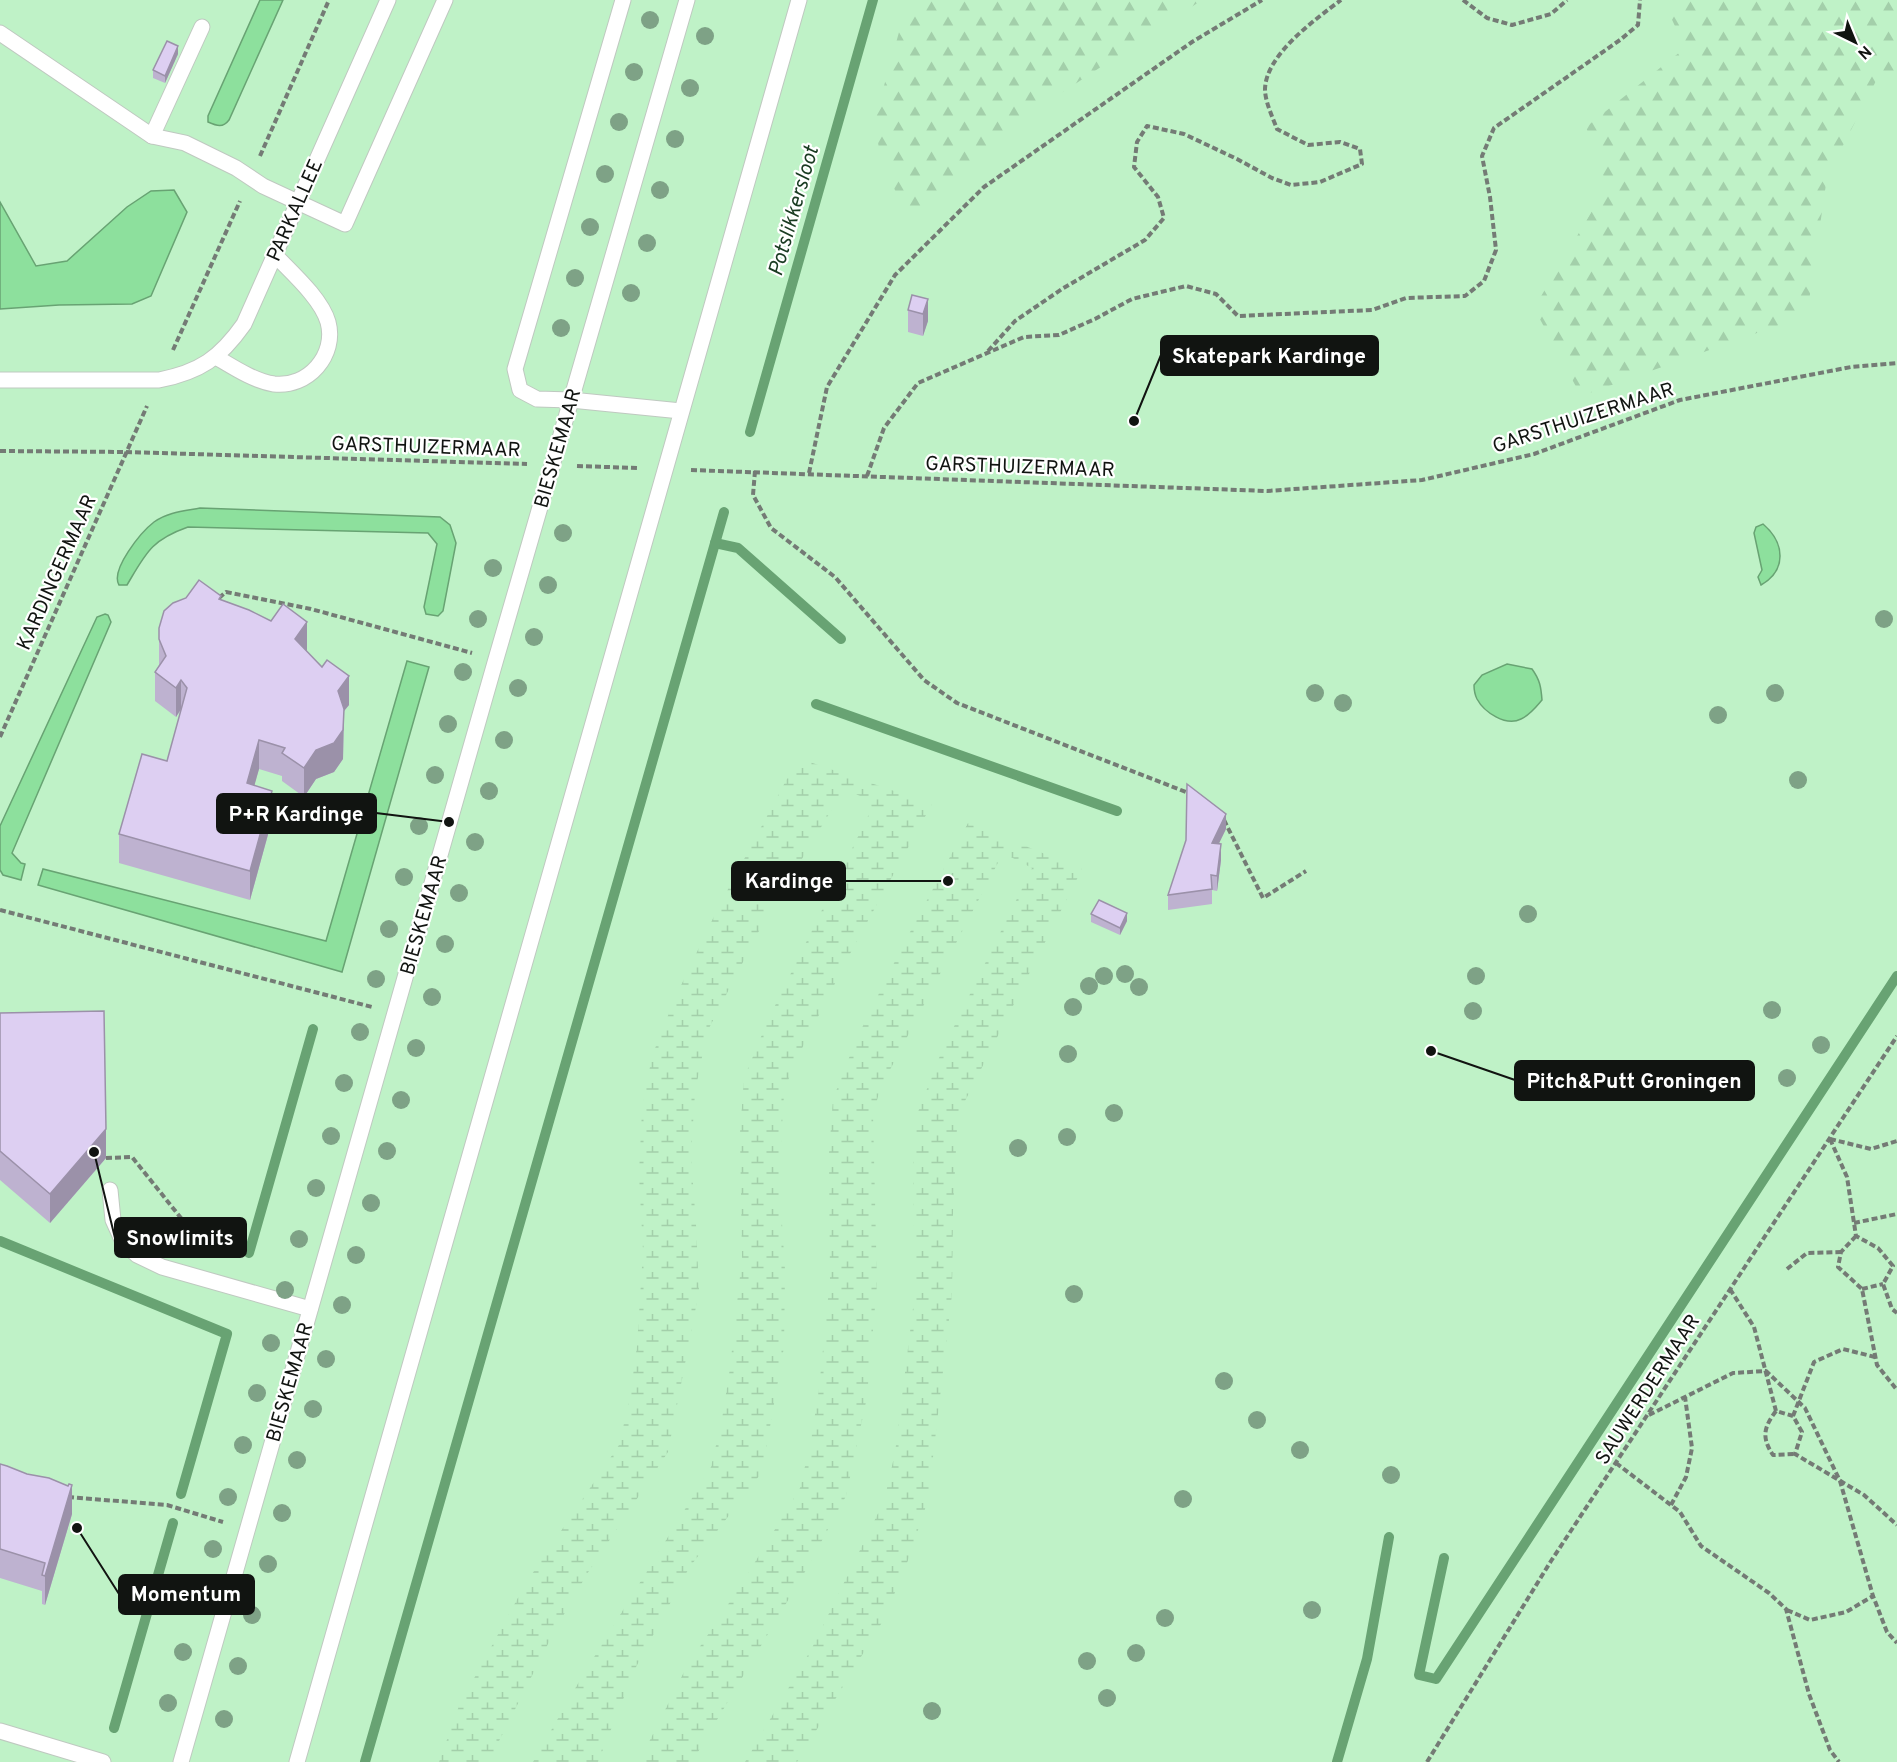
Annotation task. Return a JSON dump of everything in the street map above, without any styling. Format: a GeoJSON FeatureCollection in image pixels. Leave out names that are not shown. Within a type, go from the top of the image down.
{"type":"FeatureCollection","features":[{"type":"Feature","properties":{"kind":"lane","name":"PARKALLEE"},"geometry":{"type":"LineString","coordinates":[[0,380],[159,380],[198,369],[216,357],[244,324],[388,0]]}},
{"type":"Feature","properties":{"kind":"lane"},"geometry":{"type":"LineString","coordinates":[[0,33],[152,136],[185,143],[236,168],[263,186],[345,224],[445,0]]}},
{"type":"Feature","properties":{"kind":"lane"},"geometry":{"type":"LineString","coordinates":[[623,0],[515,369],[519,390],[537,399],[571,400],[681,411]]}},
{"type":"Feature","properties":{"kind":"lane","name":"BIESKEMAAR"},"geometry":{"type":"LineString","coordinates":[[181,1762],[687,0]]}},
{"type":"Feature","properties":{"kind":"lane"},"geometry":{"type":"LineString","coordinates":[[297,1762],[799,0]]}},
{"type":"Feature","properties":{"kind":"lane"},"geometry":{"type":"LineString","coordinates":[[152,136],[202,27]]}},
{"type":"Feature","properties":{"kind":"lane"},"geometry":{"type":"LineString","coordinates":[[216,357],[260,380],[274,384],[302,379],[314,371],[322,361],[330,336],[323,310],[274,254]]}},
{"type":"Feature","properties":{"kind":"lane"},"geometry":{"type":"LineString","coordinates":[[110,1190],[113,1220],[123,1242],[137,1255],[162,1267],[310,1309]]}},
{"type":"Feature","properties":{"kind":"lane"},"geometry":{"type":"LineString","coordinates":[[0,1731],[104,1762]]}},
{"type":"Feature","properties":{"kind":"path"},"geometry":{"type":"LineString","coordinates":[[159,380],[329,0]]}},
{"type":"Feature","properties":{"kind":"path"},"geometry":{"type":"LineString","coordinates":[[809,473],[827,387],[896,275],[984,187],[1192,42],[1262,0]]}},
{"type":"Feature","properties":{"kind":"path"},"geometry":{"type":"LineString","coordinates":[[986,353],[1015,321],[1062,289],[1145,240],[1164,218],[1158,197],[1134,167],[1137,142],[1147,126],[1184,134],[1272,178],[1291,185],[1320,182],[1362,164],[1360,148],[1340,142],[1308,144],[1277,129],[1265,90],[1269,74],[1288,44],[1306,26],[1341,0]]}},
{"type":"Feature","properties":{"kind":"path"},"geometry":{"type":"LineString","coordinates":[[1463,0],[1487,18],[1512,25],[1551,14],[1567,0]]}},
{"type":"Feature","properties":{"kind":"path"},"geometry":{"type":"LineString","coordinates":[[867,476],[884,428],[918,383],[1024,337],[1059,334],[1095,319],[1132,299],[1186,286],[1216,294],[1238,316],[1372,310],[1406,298],[1465,296],[1484,281],[1496,250],[1490,197],[1482,156],[1494,129],[1638,25],[1640,0]]}},
{"type":"Feature","properties":{"kind":"path","name":"GARSTHUIZERMAAR"},"geometry":{"type":"LineString","coordinates":[[125,452],[755,471],[1267,491],[1422,480],[1534,454],[1680,400],[1851,367],[1897,363]]}},
{"type":"Feature","properties":{"kind":"path","name":"KARDINGERMAAR"},"geometry":{"type":"LineString","coordinates":[[0,737],[159,380]]}},
{"type":"Feature","properties":{"kind":"path"},"geometry":{"type":"LineString","coordinates":[[0,452],[125,452]]}},
{"type":"Feature","properties":{"kind":"path"},"geometry":{"type":"LineString","coordinates":[[755,471],[753,495],[771,528],[835,577],[924,680],[957,703],[1195,795]]}},
{"type":"Feature","properties":{"kind":"path"},"geometry":{"type":"LineString","coordinates":[[218,599],[226,592],[311,609],[496,659]]}},
{"type":"Feature","properties":{"kind":"path"},"geometry":{"type":"LineString","coordinates":[[1222,815],[1263,898],[1306,871]]}},
{"type":"Feature","properties":{"kind":"path"},"geometry":{"type":"LineString","coordinates":[[0,910],[395,1014]]}},
{"type":"Feature","properties":{"kind":"path","name":"SAUWERDERMAAR"},"geometry":{"type":"LineString","coordinates":[[1428,1762],[1551,1562],[1897,1036]]}},
{"type":"Feature","properties":{"kind":"path"},"geometry":{"type":"LineString","coordinates":[[1829,1138],[1870,1149],[1897,1141]]}},
{"type":"Feature","properties":{"kind":"path"},"geometry":{"type":"LineString","coordinates":[[1829,1138],[1847,1177],[1856,1236]]}},
{"type":"Feature","properties":{"kind":"path"},"geometry":{"type":"LineString","coordinates":[[106,1158],[132,1156],[237,1288]]}},
{"type":"Feature","properties":{"kind":"path"},"geometry":{"type":"LineString","coordinates":[[1854,1223],[1897,1214]]}},
{"type":"Feature","properties":{"kind":"path"},"geometry":{"type":"LineString","coordinates":[[1856,1236],[1841,1252],[1838,1267],[1862,1289],[1877,1365],[1897,1390]]}},
{"type":"Feature","properties":{"kind":"path"},"geometry":{"type":"LineString","coordinates":[[1856,1236],[1878,1248],[1893,1266],[1883,1284],[1862,1289]]}},
{"type":"Feature","properties":{"kind":"path"},"geometry":{"type":"LineString","coordinates":[[1787,1269],[1807,1253],[1841,1252]]}},
{"type":"Feature","properties":{"kind":"path"},"geometry":{"type":"LineString","coordinates":[[1883,1284],[1892,1309],[1897,1313]]}},
{"type":"Feature","properties":{"kind":"path"},"geometry":{"type":"LineString","coordinates":[[1730,1289],[1754,1327],[1776,1411]]}},
{"type":"Feature","properties":{"kind":"path"},"geometry":{"type":"LineString","coordinates":[[1793,1416],[1814,1362],[1843,1349],[1876,1358]]}},
{"type":"Feature","properties":{"kind":"path"},"geometry":{"type":"LineString","coordinates":[[1647,1415],[1733,1373],[1766,1371],[1805,1408],[1840,1481],[1873,1596],[1887,1632],[1897,1642]]}},
{"type":"Feature","properties":{"kind":"path"},"geometry":{"type":"LineString","coordinates":[[1671,1505],[1686,1477],[1692,1448],[1685,1396]]}},
{"type":"Feature","properties":{"kind":"path"},"geometry":{"type":"LineString","coordinates":[[1776,1411],[1793,1416],[1802,1432],[1795,1454]]}},
{"type":"Feature","properties":{"kind":"path"},"geometry":{"type":"LineString","coordinates":[[1776,1411],[1765,1426],[1766,1445],[1773,1455],[1795,1454],[1864,1495],[1897,1525]]}},
{"type":"Feature","properties":{"kind":"path"},"geometry":{"type":"LineString","coordinates":[[1616,1463],[1680,1512],[1701,1546],[1769,1593],[1786,1610],[1809,1620],[1846,1612],[1873,1596]]}},
{"type":"Feature","properties":{"kind":"path"},"geometry":{"type":"LineString","coordinates":[[63,1496],[167,1505],[247,1529]]}},
{"type":"Feature","properties":{"kind":"path"},"geometry":{"type":"LineString","coordinates":[[1786,1610],[1809,1694],[1830,1750],[1839,1762]]}},
{"type":"Feature","properties":{"kind":"green space"},"geometry":{"type":"Polygon","coordinates":[[[0,0],[1897,0],[1897,1762],[0,1762],[0,0]]]}},
{"type":"Feature","properties":{"kind":"green space"},"geometry":{"type":"Polygon","coordinates":[[[908,0],[1202,0],[1060,94],[960,172],[908,218],[880,158],[875,118],[908,0]]]}},
{"type":"Feature","properties":{"kind":"green space"},"geometry":{"type":"Polygon","coordinates":[[[1663,0],[1897,0],[1897,80],[1879,75],[1827,177],[1807,315],[1581,396],[1534,308],[1607,186],[1586,127],[1685,48],[1663,0]]]}},
{"type":"Feature","properties":{"kind":"green space"},"geometry":{"type":"Polygon","coordinates":[[[798,758],[932,804],[853,948],[792,1068],[784,1094],[779,1176],[785,1270],[784,1347],[762,1472],[689,1568],[636,1667],[598,1762],[533,1762],[580,1680],[711,1467],[730,1368],[742,1258],[740,1133],[744,1078],[768,1020],[872,808],[867,799],[844,789],[761,927],[707,1032],[695,1092],[691,1156],[699,1291],[668,1452],[587,1574],[555,1630],[499,1741],[493,1762],[439,1762],[459,1706],[526,1583],[619,1445],[630,1398],[637,1346],[643,1251],[639,1174],[642,1110],[652,1056],[675,998],[718,908],[798,758]]]}},
{"type":"Feature","properties":{"kind":"green space"},"geometry":{"type":"Polygon","coordinates":[[[968,823],[1082,869],[965,1101],[957,1127],[952,1294],[928,1500],[904,1572],[881,1624],[797,1762],[745,1762],[812,1648],[884,1501],[895,1453],[915,1292],[913,1167],[918,1112],[941,1053],[1032,868],[1003,853],[880,1089],[873,1115],[877,1284],[867,1397],[846,1496],[806,1570],[692,1762],[639,1762],[687,1666],[743,1582],[800,1488],[819,1389],[830,1279],[829,1154],[833,1099],[856,1040],[968,823]]]}},
{"type":"Feature","properties":{"kind":"shaded area"},"geometry":{"type":"Polygon","coordinates":[[[260,0],[283,0],[229,120],[222,125],[208,122],[208,116],[260,0]]]}},
{"type":"Feature","properties":{"kind":"shaded area"},"geometry":{"type":"Polygon","coordinates":[[[174,190],[187,212],[151,296],[132,304],[0,309],[0,202],[36,266],[67,261],[127,207],[151,191],[174,190]]]}},
{"type":"Feature","properties":{"kind":"shaded area"},"geometry":{"type":"Polygon","coordinates":[[[200,508],[440,517],[450,525],[456,543],[443,611],[438,616],[426,614],[424,607],[437,544],[428,533],[188,527],[157,543],[145,556],[127,585],[119,585],[117,578],[123,561],[148,527],[165,516],[200,508]]]}},
{"type":"Feature","properties":{"kind":"shaded area"},"geometry":{"type":"Polygon","coordinates":[[[1763,524],[1776,539],[1780,556],[1775,572],[1761,585],[1758,577],[1762,570],[1754,533],[1756,527],[1763,524]]]}},
{"type":"Feature","properties":{"kind":"shaded area"},"geometry":{"type":"Polygon","coordinates":[[[105,614],[111,622],[12,853],[21,863],[25,864],[21,880],[3,875],[0,870],[0,826],[97,617],[105,614]]]}},
{"type":"Feature","properties":{"kind":"shaded area"},"geometry":{"type":"Polygon","coordinates":[[[407,661],[429,667],[342,972],[38,885],[43,869],[326,941],[407,661]]]}},
{"type":"Feature","properties":{"kind":"shaded area"},"geometry":{"type":"Polygon","coordinates":[[[1507,664],[1532,669],[1541,691],[1542,700],[1527,715],[1515,721],[1502,720],[1490,713],[1480,704],[1474,690],[1474,685],[1482,675],[1507,664]]]}},
{"type":"Feature","properties":{"kind":"building"},"geometry":{"type":"Polygon","coordinates":[[[167,41],[178,46],[165,76],[153,70],[167,41]]]}},
{"type":"Feature","properties":{"kind":"building"},"geometry":{"type":"Polygon","coordinates":[[[912,295],[928,299],[923,314],[908,310],[912,295]]]}},
{"type":"Feature","properties":{"kind":"building"},"geometry":{"type":"Polygon","coordinates":[[[199,580],[221,596],[219,599],[271,621],[283,604],[307,622],[295,639],[322,667],[327,660],[349,676],[338,691],[344,709],[343,730],[334,743],[316,750],[304,768],[282,753],[285,748],[259,740],[247,783],[272,791],[250,871],[119,834],[142,754],[167,761],[187,688],[181,680],[176,688],[155,672],[166,656],[159,639],[159,628],[164,611],[173,603],[186,598],[199,580]]]}},
{"type":"Feature","properties":{"kind":"building"},"geometry":{"type":"Polygon","coordinates":[[[1187,784],[1226,814],[1212,843],[1221,844],[1217,876],[1211,875],[1212,889],[1168,895],[1186,840],[1187,784]]]}},
{"type":"Feature","properties":{"kind":"building"},"geometry":{"type":"Polygon","coordinates":[[[1099,900],[1127,913],[1120,928],[1091,914],[1099,900]]]}},
{"type":"Feature","properties":{"kind":"building"},"geometry":{"type":"Polygon","coordinates":[[[104,1011],[106,1129],[50,1194],[0,1151],[0,1013],[104,1011]]]}},
{"type":"Feature","properties":{"kind":"building"},"geometry":{"type":"Polygon","coordinates":[[[0,1464],[68,1486],[72,1485],[45,1576],[42,1575],[45,1563],[0,1549],[0,1464]]]}},
{"type":"Feature","properties":{"kind":"waterway","name":"Potslikkersloot"},"geometry":{"type":"LineString","coordinates":[[750,432],[873,0]]}},
{"type":"Feature","properties":{"kind":"waterway"},"geometry":{"type":"LineString","coordinates":[[365,1762],[724,512]]}},
{"type":"Feature","properties":{"kind":"waterway"},"geometry":{"type":"LineString","coordinates":[[715,543],[738,548],[841,639]]}},
{"type":"Feature","properties":{"kind":"waterway"},"geometry":{"type":"LineString","coordinates":[[816,704],[1117,811]]}},
{"type":"Feature","properties":{"kind":"waterway"},"geometry":{"type":"LineString","coordinates":[[1444,1558],[1419,1675],[1436,1679],[1897,976]]}},
{"type":"Feature","properties":{"kind":"waterway"},"geometry":{"type":"LineString","coordinates":[[249,1253],[313,1029]]}},
{"type":"Feature","properties":{"kind":"waterway"},"geometry":{"type":"LineString","coordinates":[[0,1241],[227,1334],[181,1494]]}},
{"type":"Feature","properties":{"kind":"waterway"},"geometry":{"type":"LineString","coordinates":[[114,1728],[173,1523]]}},
{"type":"Feature","properties":{"kind":"waterway"},"geometry":{"type":"LineString","coordinates":[[1337,1762],[1367,1659],[1389,1537]]}},
{"type":"Feature","properties":{"kind":"place","name":"Skatepark Kardinge"},"geometry":{"type":"Point","coordinates":[1134,421]}},
{"type":"Feature","properties":{"kind":"place","name":"P+R Kardinge"},"geometry":{"type":"Point","coordinates":[449,822]}},
{"type":"Feature","properties":{"kind":"place","name":"Kardinge"},"geometry":{"type":"Point","coordinates":[948,881]}},
{"type":"Feature","properties":{"kind":"place","name":"Pitch&Putt Groningen"},"geometry":{"type":"Point","coordinates":[1431,1051]}},
{"type":"Feature","properties":{"kind":"place","name":"Snowlimits"},"geometry":{"type":"Point","coordinates":[94,1152]}},
{"type":"Feature","properties":{"kind":"place","name":"Momentum"},"geometry":{"type":"Point","coordinates":[77,1528]}}]}
